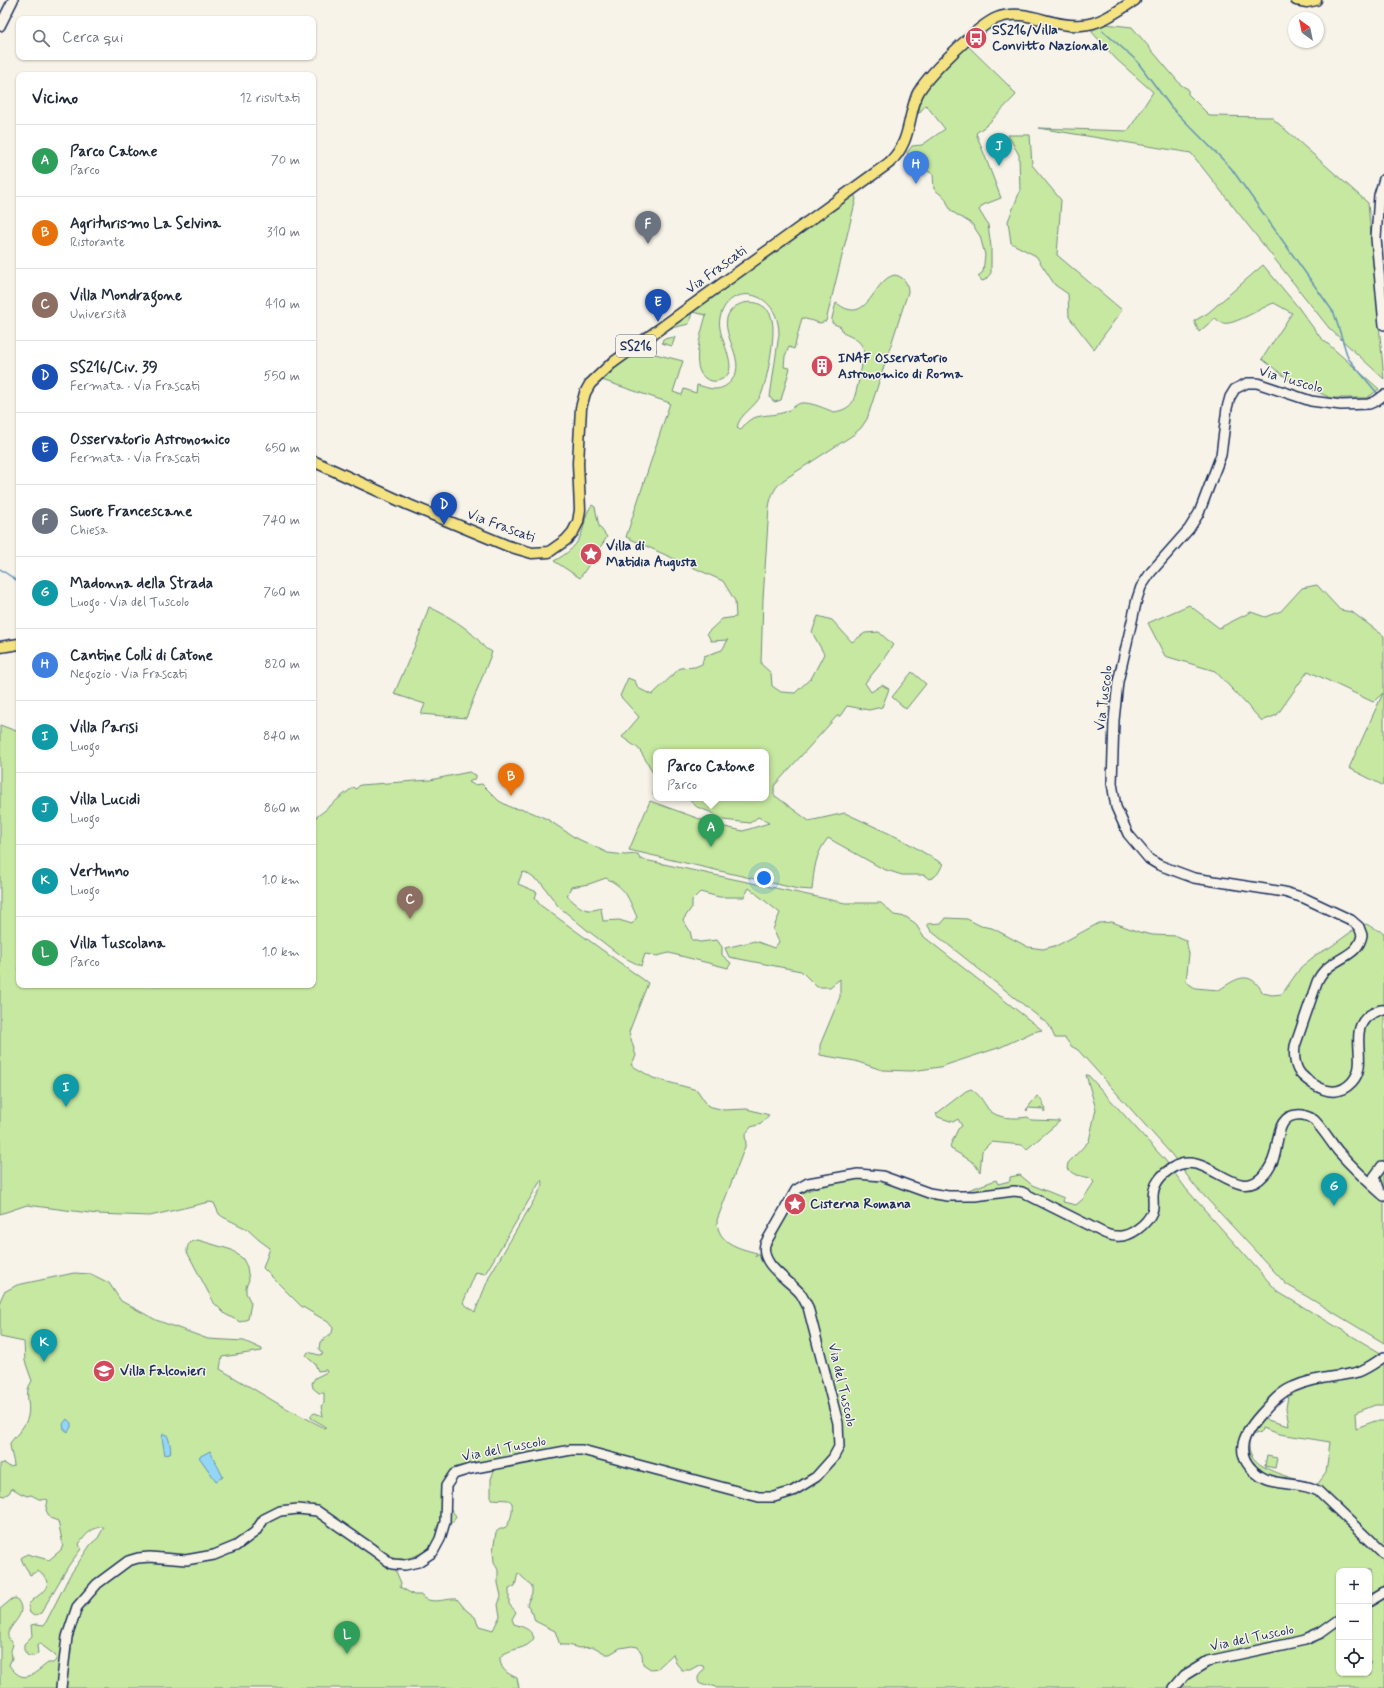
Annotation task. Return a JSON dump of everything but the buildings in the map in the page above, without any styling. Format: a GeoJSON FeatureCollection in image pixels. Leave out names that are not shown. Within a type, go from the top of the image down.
{"type":"FeatureCollection","features":[{"type":"Feature","properties":{"kind":"main road","name":"Via Frascati"},"geometry":{"type":"LineString","coordinates":[[316,462],[409,505],[508,546],[535,554],[556,549],[571,535],[579,518],[579,417],[585,393],[598,375],[616,360],[889,163],[898,154],[904,144],[916,98],[922,86],[969,38],[987,24],[999,17],[1017,14],[1061,24],[1082,25],[1103,19],[1135,0]]}},
{"type":"Feature","properties":{"kind":"main road"},"geometry":{"type":"LineString","coordinates":[[1296,0],[1307,2],[1316,0]]}},
{"type":"Feature","properties":{"kind":"main road"},"geometry":{"type":"LineString","coordinates":[[0,647],[16,644]]}},
{"type":"Feature","properties":{"kind":"street"},"geometry":{"type":"LineString","coordinates":[[0,26],[12,0]]}},
{"type":"Feature","properties":{"kind":"street"},"geometry":{"type":"LineString","coordinates":[[1384,179],[1379,194],[1376,238],[1384,324]]}},
{"type":"Feature","properties":{"kind":"street","name":"Via Tuscolo"},"geometry":{"type":"LineString","coordinates":[[1384,395],[1373,403],[1345,405],[1311,401],[1255,382],[1244,384],[1235,389],[1229,402],[1221,454],[1200,510],[1189,529],[1151,572],[1140,591],[1132,613],[1115,699],[1112,780],[1113,797],[1125,830],[1134,843],[1148,858],[1159,866],[1194,878],[1300,896],[1343,915],[1359,927],[1362,935],[1358,946],[1351,954],[1335,962],[1323,972],[1318,980],[1295,1046],[1296,1066],[1302,1076],[1308,1081],[1329,1092],[1339,1091],[1351,1083],[1356,1078],[1360,1063],[1358,1032],[1362,1021],[1381,1009],[1384,1010]]}},
{"type":"Feature","properties":{"kind":"street","name":"Via del Tuscolo"},"geometry":{"type":"LineString","coordinates":[[61,1688],[67,1637],[77,1607],[93,1588],[107,1575],[128,1561],[138,1558],[150,1557],[186,1560],[214,1556],[236,1546],[255,1532],[264,1520],[280,1512],[298,1509],[317,1512],[392,1564],[405,1565],[418,1562],[433,1552],[440,1539],[445,1522],[446,1486],[454,1474],[470,1469],[571,1450],[582,1450],[759,1497],[774,1497],[793,1491],[816,1477],[833,1458],[839,1447],[838,1423],[808,1307],[800,1294],[769,1264],[763,1250],[796,1190],[808,1183],[858,1174],[882,1176],[929,1193],[948,1196],[975,1196],[1018,1192],[1028,1195],[1102,1232],[1110,1235],[1121,1236],[1135,1230],[1147,1219],[1152,1212],[1156,1184],[1160,1178],[1174,1167],[1197,1163],[1234,1183],[1241,1184],[1254,1183],[1260,1179],[1272,1162],[1282,1124],[1292,1117],[1302,1115],[1310,1117],[1360,1174],[1382,1194]]}},
{"type":"Feature","properties":{"kind":"street"},"geometry":{"type":"LineString","coordinates":[[1360,1174],[1372,1172],[1383,1164]]}},
{"type":"Feature","properties":{"kind":"street"},"geometry":{"type":"LineString","coordinates":[[1370,1184],[1368,1177],[1383,1164]]}},
{"type":"Feature","properties":{"kind":"street"},"geometry":{"type":"LineString","coordinates":[[1382,1194],[1374,1177],[1383,1164]]}},
{"type":"Feature","properties":{"kind":"street"},"geometry":{"type":"LineString","coordinates":[[1384,1357],[1357,1372],[1309,1381],[1286,1391],[1252,1423],[1244,1438],[1242,1446],[1248,1463],[1260,1476],[1282,1482],[1305,1485],[1318,1491],[1384,1554]]}},
{"type":"Feature","properties":{"kind":"street"},"geometry":{"type":"LineString","coordinates":[[1372,1599],[1384,1592]]}},
{"type":"Feature","properties":{"kind":"street","name":"Via del Tuscolo"},"geometry":{"type":"LineString","coordinates":[[1174,1688],[1185,1675],[1208,1661],[1305,1640],[1321,1634],[1336,1622]]}},
{"type":"Feature","properties":{"kind":"green space"},"geometry":{"type":"Polygon","coordinates":[[[1105,24],[1132,27],[1181,85],[1188,89],[1188,94],[1210,116],[1271,117],[1368,203],[1384,379],[1329,328],[1191,153],[1038,128],[1128,131],[1153,92],[1116,59],[1091,31],[1105,24]]]}},
{"type":"Feature","properties":{"kind":"green space"},"geometry":{"type":"Polygon","coordinates":[[[967,45],[1009,86],[1016,95],[987,125],[976,133],[1001,198],[983,205],[979,210],[988,225],[991,247],[991,273],[985,280],[982,281],[978,276],[983,272],[985,255],[980,236],[972,224],[951,211],[945,198],[934,189],[933,174],[911,162],[907,153],[912,146],[922,145],[945,129],[926,105],[918,114],[923,92],[931,81],[967,45]]]}},
{"type":"Feature","properties":{"kind":"green space"},"geometry":{"type":"Polygon","coordinates":[[[1008,135],[1030,135],[1032,165],[1061,200],[1057,255],[1122,310],[1094,349],[1069,317],[1068,294],[1055,285],[1036,256],[1011,243],[1008,221],[1020,191],[1019,155],[1008,135]]]}},
{"type":"Feature","properties":{"kind":"green space"},"geometry":{"type":"Polygon","coordinates":[[[854,193],[856,199],[826,321],[820,323],[802,318],[794,349],[789,347],[785,356],[784,367],[790,368],[781,400],[775,402],[770,397],[779,334],[777,319],[771,307],[762,299],[752,295],[742,295],[733,299],[725,306],[720,318],[721,332],[730,362],[728,374],[719,381],[712,381],[704,377],[700,371],[698,352],[706,315],[692,312],[689,324],[667,329],[854,193]]]}},
{"type":"Feature","properties":{"kind":"green space"},"geometry":{"type":"Polygon","coordinates":[[[1263,265],[1298,307],[1320,337],[1379,389],[1367,398],[1331,398],[1288,379],[1262,359],[1292,313],[1274,303],[1234,322],[1223,323],[1215,318],[1199,332],[1194,321],[1208,313],[1263,265]]]}},
{"type":"Feature","properties":{"kind":"green space"},"geometry":{"type":"Polygon","coordinates":[[[895,275],[901,277],[905,281],[908,292],[867,419],[861,428],[853,435],[785,479],[776,488],[771,499],[769,507],[763,599],[761,664],[771,673],[772,686],[781,692],[795,693],[812,677],[824,654],[812,632],[818,616],[832,620],[852,642],[865,633],[879,632],[893,645],[865,683],[871,692],[882,685],[889,689],[882,707],[869,710],[847,706],[840,716],[837,716],[774,786],[774,795],[809,821],[845,813],[901,839],[943,864],[939,872],[929,879],[924,875],[902,875],[883,869],[828,838],[818,856],[812,890],[798,889],[629,850],[650,801],[716,825],[743,831],[769,823],[758,817],[750,823],[723,820],[710,812],[697,807],[690,801],[769,801],[769,749],[653,749],[653,772],[639,749],[622,737],[639,717],[620,696],[628,678],[635,681],[638,688],[652,695],[680,668],[695,667],[702,664],[704,656],[722,650],[728,640],[711,641],[707,633],[722,619],[736,617],[735,601],[723,581],[626,537],[670,403],[596,378],[653,339],[654,348],[656,349],[655,354],[683,361],[673,392],[682,395],[684,389],[696,393],[697,385],[712,389],[724,387],[731,381],[736,372],[737,363],[726,323],[729,314],[736,306],[753,302],[764,307],[771,315],[773,327],[772,347],[761,395],[738,423],[737,428],[741,430],[750,420],[760,416],[785,412],[801,403],[814,405],[834,412],[842,410],[850,406],[855,397],[864,352],[859,342],[843,333],[841,327],[832,323],[836,303],[844,308],[855,310],[867,303],[882,283],[888,278],[895,275]]]}},
{"type":"Feature","properties":{"kind":"green space"},"geometry":{"type":"Polygon","coordinates":[[[675,337],[672,346],[662,343],[663,339],[675,337]]]}},
{"type":"Feature","properties":{"kind":"green space"},"geometry":{"type":"Polygon","coordinates":[[[592,505],[595,507],[599,526],[607,537],[580,578],[554,561],[568,552],[579,540],[587,514],[592,505]]]}},
{"type":"Feature","properties":{"kind":"green space"},"geometry":{"type":"Polygon","coordinates":[[[1317,585],[1340,610],[1352,612],[1384,636],[1384,786],[1349,768],[1383,693],[1373,702],[1308,671],[1277,715],[1262,721],[1215,671],[1165,656],[1148,623],[1189,605],[1219,628],[1251,612],[1265,617],[1281,611],[1302,588],[1317,585]]]}},
{"type":"Feature","properties":{"kind":"green space"},"geometry":{"type":"Polygon","coordinates":[[[429,607],[467,629],[485,648],[492,652],[466,718],[421,714],[425,704],[394,694],[419,636],[429,607]]]}},
{"type":"Feature","properties":{"kind":"green space"},"geometry":{"type":"Polygon","coordinates":[[[912,672],[926,684],[906,709],[892,697],[912,672]]]}},
{"type":"Feature","properties":{"kind":"green space"},"geometry":{"type":"Polygon","coordinates":[[[0,725],[16,731],[16,988],[316,988],[316,817],[354,787],[356,789],[360,785],[430,780],[469,772],[476,775],[476,778],[469,782],[474,785],[482,784],[499,801],[512,808],[526,810],[547,819],[574,837],[608,853],[625,855],[638,854],[640,859],[845,903],[881,903],[894,915],[906,917],[915,923],[923,936],[1042,1030],[1033,1032],[1001,1047],[940,1067],[912,1071],[882,1070],[855,1061],[820,1055],[820,1045],[840,997],[840,979],[830,987],[817,987],[801,971],[729,957],[725,948],[755,941],[774,948],[779,942],[773,929],[780,913],[749,888],[744,897],[719,897],[700,892],[692,900],[692,907],[683,920],[690,931],[692,940],[700,942],[717,940],[722,947],[722,955],[731,963],[728,968],[669,953],[657,956],[645,954],[641,966],[621,956],[587,930],[558,906],[542,884],[525,872],[522,873],[518,884],[537,892],[535,898],[540,905],[648,983],[629,1032],[636,1056],[631,1065],[653,1078],[697,1090],[708,1106],[724,1110],[747,1109],[769,1115],[761,1124],[751,1127],[745,1135],[746,1144],[717,1220],[718,1228],[725,1239],[736,1246],[757,1253],[755,1256],[767,1248],[798,1195],[829,1182],[874,1177],[933,1197],[960,1193],[996,1180],[998,1184],[1010,1181],[1010,1177],[1020,1175],[1032,1185],[1064,1198],[1063,1202],[1076,1205],[1083,1199],[1094,1182],[1090,1178],[1077,1175],[1067,1169],[1068,1163],[1089,1141],[1096,1109],[1086,1075],[1088,1075],[1165,1160],[1187,1190],[1278,1292],[1384,1355],[1384,1405],[1375,1405],[1355,1413],[1356,1428],[1375,1421],[1384,1421],[1384,1688],[716,1688],[714,1686],[699,1683],[698,1677],[704,1669],[703,1666],[699,1665],[690,1670],[682,1670],[676,1663],[673,1654],[657,1669],[652,1670],[643,1664],[642,1654],[638,1647],[632,1646],[620,1648],[610,1654],[606,1654],[594,1647],[579,1648],[568,1645],[560,1645],[555,1631],[535,1621],[527,1604],[532,1593],[532,1586],[518,1573],[515,1586],[509,1589],[509,1604],[516,1612],[512,1619],[514,1624],[529,1630],[534,1638],[527,1645],[504,1654],[500,1657],[500,1661],[504,1670],[517,1678],[519,1688],[0,1688],[0,1609],[12,1599],[16,1598],[20,1603],[21,1608],[19,1617],[8,1633],[13,1645],[11,1650],[12,1658],[9,1665],[14,1672],[24,1677],[29,1676],[48,1663],[53,1663],[56,1660],[55,1655],[39,1643],[37,1646],[38,1653],[34,1656],[28,1656],[24,1650],[24,1644],[32,1636],[31,1625],[44,1625],[70,1575],[91,1544],[98,1538],[104,1527],[96,1528],[84,1537],[79,1544],[81,1549],[69,1565],[41,1613],[34,1616],[30,1613],[28,1605],[45,1589],[48,1581],[38,1571],[30,1575],[21,1558],[27,1554],[49,1560],[61,1550],[63,1545],[58,1521],[50,1518],[46,1510],[48,1500],[41,1500],[31,1495],[27,1496],[12,1488],[9,1493],[4,1496],[0,1495],[0,1464],[4,1463],[10,1467],[14,1466],[10,1443],[27,1420],[29,1411],[28,1390],[32,1381],[25,1361],[24,1342],[0,1337],[0,1301],[4,1292],[17,1285],[74,1273],[91,1274],[109,1283],[121,1301],[156,1320],[208,1339],[244,1341],[262,1349],[262,1351],[222,1357],[220,1369],[282,1406],[325,1428],[325,1426],[311,1418],[311,1415],[315,1413],[323,1416],[321,1406],[324,1403],[324,1393],[319,1393],[313,1388],[312,1383],[315,1378],[327,1372],[326,1370],[318,1371],[315,1364],[306,1356],[308,1352],[319,1355],[323,1354],[319,1349],[320,1342],[332,1333],[333,1328],[328,1322],[301,1306],[263,1268],[270,1248],[247,1229],[219,1214],[214,1203],[209,1202],[150,1216],[97,1214],[27,1205],[0,1214],[0,725]],[[606,878],[589,884],[571,887],[567,896],[582,908],[595,910],[601,908],[603,921],[619,920],[632,924],[637,917],[626,894],[613,882],[606,878]],[[541,1180],[485,1274],[476,1272],[463,1303],[475,1312],[490,1275],[543,1185],[541,1180]],[[1286,1395],[1263,1419],[1289,1426],[1286,1408],[1288,1396],[1286,1395]],[[1262,1428],[1261,1432],[1252,1435],[1249,1447],[1252,1456],[1260,1464],[1270,1470],[1317,1485],[1326,1473],[1330,1442],[1280,1434],[1262,1428]],[[460,1466],[449,1472],[444,1485],[443,1502],[456,1516],[453,1522],[437,1526],[436,1534],[429,1548],[415,1556],[399,1559],[385,1558],[368,1550],[386,1565],[395,1569],[401,1583],[400,1587],[414,1595],[422,1595],[433,1601],[457,1599],[466,1610],[475,1617],[479,1626],[493,1630],[500,1616],[498,1605],[501,1596],[498,1583],[498,1570],[494,1562],[493,1551],[496,1532],[500,1529],[504,1529],[510,1520],[512,1503],[509,1500],[491,1499],[491,1479],[495,1468],[460,1466]]]}},
{"type":"Feature","properties":{"kind":"green space"},"geometry":{"type":"Polygon","coordinates":[[[946,918],[967,919],[981,926],[992,928],[1028,947],[1043,949],[1058,945],[1099,923],[1112,922],[1139,932],[1153,935],[1177,936],[1186,940],[1189,954],[1186,982],[1195,988],[1219,990],[1237,979],[1248,978],[1258,985],[1263,993],[1272,995],[1282,994],[1301,967],[1317,954],[1329,948],[1355,929],[1366,924],[1384,933],[1384,1343],[1286,1284],[1194,1185],[1172,1155],[1078,1050],[1071,1046],[1065,1038],[1055,1038],[1049,1025],[931,931],[927,924],[942,923],[946,918]]]}},
{"type":"Feature","properties":{"kind":"green space"},"geometry":{"type":"Polygon","coordinates":[[[971,1089],[979,1095],[988,1109],[996,1115],[1012,1118],[1028,1117],[1031,1120],[1060,1121],[1027,1149],[1022,1145],[991,1142],[982,1151],[980,1172],[974,1163],[951,1149],[950,1146],[958,1129],[962,1126],[958,1119],[953,1122],[938,1117],[936,1114],[966,1091],[971,1089]]]}},
{"type":"Feature","properties":{"kind":"green space"},"geometry":{"type":"Polygon","coordinates":[[[1037,1096],[1040,1098],[1046,1109],[1044,1112],[1044,1109],[1028,1108],[1027,1111],[1026,1110],[1037,1096]]]}},
{"type":"Feature","properties":{"kind":"green space"},"geometry":{"type":"Polygon","coordinates":[[[198,1240],[232,1250],[243,1259],[247,1267],[249,1280],[246,1287],[246,1293],[251,1303],[248,1319],[240,1322],[225,1314],[214,1303],[187,1252],[190,1243],[198,1240]]]}},
{"type":"Feature","properties":{"kind":"green space"},"geometry":{"type":"Polygon","coordinates":[[[1267,1456],[1277,1458],[1275,1468],[1265,1466],[1267,1456]]]}},
{"type":"Feature","properties":{"kind":"water"},"geometry":{"type":"Polygon","coordinates":[[[67,1419],[71,1423],[71,1427],[68,1432],[64,1429],[63,1424],[67,1419]]]}},
{"type":"Feature","properties":{"kind":"water"},"geometry":{"type":"Polygon","coordinates":[[[163,1434],[167,1435],[169,1439],[170,1454],[165,1455],[162,1438],[163,1434]]]}},
{"type":"Feature","properties":{"kind":"water"},"geometry":{"type":"Polygon","coordinates":[[[210,1451],[223,1477],[216,1481],[199,1457],[210,1451]]]}},
{"type":"Feature","properties":{"kind":"waterway"},"geometry":{"type":"LineString","coordinates":[[1103,31],[1136,60],[1171,107],[1231,168],[1334,313],[1348,358],[1378,394]]}},
{"type":"Feature","properties":{"kind":"waterway"},"geometry":{"type":"LineString","coordinates":[[0,569],[16,580]]}},
{"type":"Feature","properties":{"kind":"place","name":"SS216/Villa Convitto Nazionale"},"geometry":{"type":"Point","coordinates":[976,38]}},
{"type":"Feature","properties":{"kind":"place","name":"Villa Lucidi"},"geometry":{"type":"Point","coordinates":[999,166]}},
{"type":"Feature","properties":{"kind":"place","name":"Cantine Colli di Catone"},"geometry":{"type":"Point","coordinates":[916,184]}},
{"type":"Feature","properties":{"kind":"place","name":"Suore Francescane"},"geometry":{"type":"Point","coordinates":[648,244]}},
{"type":"Feature","properties":{"kind":"place","name":"Osservatorio Astronomico"},"geometry":{"type":"Point","coordinates":[658,322]}},
{"type":"Feature","properties":{"kind":"place","name":"INAF Osservatorio Astronomico di Roma"},"geometry":{"type":"Point","coordinates":[822,366]}},
{"type":"Feature","properties":{"kind":"place","name":"SS216/Civ. 39"},"geometry":{"type":"Point","coordinates":[444,525]}},
{"type":"Feature","properties":{"kind":"place","name":"Villa di Matidia Augusta"},"geometry":{"type":"Point","coordinates":[591,554]}},
{"type":"Feature","properties":{"kind":"place","name":"Agriturismo La Selvina"},"geometry":{"type":"Point","coordinates":[511,796]}},
{"type":"Feature","properties":{"kind":"place","name":"Parco Catone"},"geometry":{"type":"Point","coordinates":[711,847]}},
{"type":"Feature","properties":{"kind":"place","name":"Villa Mondragone"},"geometry":{"type":"Point","coordinates":[410,919]}},
{"type":"Feature","properties":{"kind":"place","name":"Villa Parisi"},"geometry":{"type":"Point","coordinates":[66,1107]}},
{"type":"Feature","properties":{"kind":"place","name":"Cisterna Romana"},"geometry":{"type":"Point","coordinates":[795,1204]}},
{"type":"Feature","properties":{"kind":"place","name":"Madonna della Strada"},"geometry":{"type":"Point","coordinates":[1334,1206]}},
{"type":"Feature","properties":{"kind":"place","name":"Vertunno"},"geometry":{"type":"Point","coordinates":[44,1362]}},
{"type":"Feature","properties":{"kind":"place","name":"Villa Falconieri"},"geometry":{"type":"Point","coordinates":[104,1371]}},
{"type":"Feature","properties":{"kind":"place","name":"Villa Tuscolana"},"geometry":{"type":"Point","coordinates":[347,1654]}}]}
